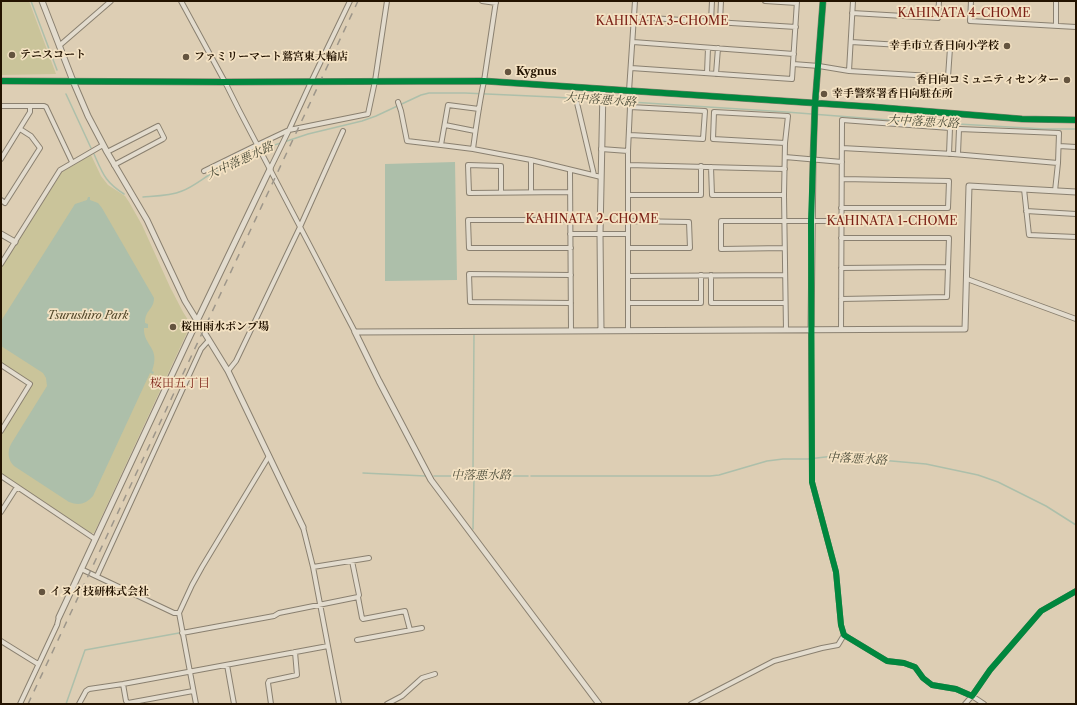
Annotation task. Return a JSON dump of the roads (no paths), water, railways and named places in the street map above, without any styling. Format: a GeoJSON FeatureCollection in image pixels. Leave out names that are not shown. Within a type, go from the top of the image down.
{"type":"FeatureCollection","features":[{"type":"Feature","properties":{"kind":"street"},"geometry":{"type":"LineString","coordinates":[[42,1],[72,81],[103,145],[146,220],[182,295],[228,371],[303,527],[313,567],[339,704]]}},
{"type":"Feature","properties":{"kind":"street"},"geometry":{"type":"LineString","coordinates":[[59,46],[111,1]]}},
{"type":"Feature","properties":{"kind":"street"},"geometry":{"type":"LineString","coordinates":[[181,1],[226,82],[258,147],[431,480],[599,704]]}},
{"type":"Feature","properties":{"kind":"street"},"geometry":{"type":"LineString","coordinates":[[20,704],[81,569],[197,321],[289,132],[350,1]]}},
{"type":"Feature","properties":{"kind":"street"},"geometry":{"type":"LineString","coordinates":[[204,171],[253,147],[258,147],[289,132],[368,114],[375,81],[387,1]]}},
{"type":"Feature","properties":{"kind":"street"},"geometry":{"type":"LineString","coordinates":[[473,150],[496,2],[482,1]]}},
{"type":"Feature","properties":{"kind":"street"},"geometry":{"type":"LineString","coordinates":[[629,91],[636,1]]}},
{"type":"Feature","properties":{"kind":"street"},"geometry":{"type":"LineString","coordinates":[[711,22],[712,1]]}},
{"type":"Feature","properties":{"kind":"street"},"geometry":{"type":"LineString","coordinates":[[720,22],[721,1]]}},
{"type":"Feature","properties":{"kind":"street"},"geometry":{"type":"LineString","coordinates":[[631,68],[792,79],[797,2],[764,1]]}},
{"type":"Feature","properties":{"kind":"street"},"geometry":{"type":"LineString","coordinates":[[823,1],[814,118],[811,221],[812,482],[836,572],[841,625],[844,635],[887,661],[904,663],[915,667],[923,678],[932,685],[956,689],[972,696],[984,704]]}},
{"type":"Feature","properties":{"kind":"street"},"geometry":{"type":"LineString","coordinates":[[849,70],[853,1]]}},
{"type":"Feature","properties":{"kind":"street"},"geometry":{"type":"LineString","coordinates":[[852,13],[938,18],[939,1]]}},
{"type":"Feature","properties":{"kind":"street"},"geometry":{"type":"LineString","coordinates":[[971,1],[970,21],[1076,27]]}},
{"type":"Feature","properties":{"kind":"street"},"geometry":{"type":"LineString","coordinates":[[1056,1],[1056,26]]}},
{"type":"Feature","properties":{"kind":"street"},"geometry":{"type":"LineString","coordinates":[[634,17],[796,27]]}},
{"type":"Feature","properties":{"kind":"street"},"geometry":{"type":"LineString","coordinates":[[633,42],[794,54]]}},
{"type":"Feature","properties":{"kind":"street"},"geometry":{"type":"LineString","coordinates":[[793,64],[849,70],[948,77],[950,48],[851,42]]}},
{"type":"Feature","properties":{"kind":"street"},"geometry":{"type":"LineString","coordinates":[[706,73],[708,48]]}},
{"type":"Feature","properties":{"kind":"street"},"geometry":{"type":"LineString","coordinates":[[716,74],[718,48]]}},
{"type":"Feature","properties":{"kind":"street"},"geometry":{"type":"LineString","coordinates":[[1,81],[484,81],[874,107],[1022,119],[1076,120]]}},
{"type":"Feature","properties":{"kind":"street"},"geometry":{"type":"LineString","coordinates":[[601,331],[600,234],[603,89]]}},
{"type":"Feature","properties":{"kind":"street"},"geometry":{"type":"LineString","coordinates":[[398,102],[407,141],[531,160],[601,177]]}},
{"type":"Feature","properties":{"kind":"street"},"geometry":{"type":"LineString","coordinates":[[577,103],[594,175]]}},
{"type":"Feature","properties":{"kind":"street"},"geometry":{"type":"LineString","coordinates":[[441,145],[448,105],[479,109]]}},
{"type":"Feature","properties":{"kind":"street"},"geometry":{"type":"LineString","coordinates":[[1,106],[46,107],[72,162]]}},
{"type":"Feature","properties":{"kind":"street"},"geometry":{"type":"LineString","coordinates":[[1,159],[30,112],[30,106]]}},
{"type":"Feature","properties":{"kind":"street"},"geometry":{"type":"LineString","coordinates":[[628,331],[628,151],[630,135],[630,107],[705,111],[703,139],[630,135]]}},
{"type":"Feature","properties":{"kind":"street"},"geometry":{"type":"LineString","coordinates":[[785,143],[713,139],[714,112],[788,116],[784,168],[786,330]]}},
{"type":"Feature","properties":{"kind":"street"},"geometry":{"type":"LineString","coordinates":[[841,330],[842,120],[950,128],[949,154]]}},
{"type":"Feature","properties":{"kind":"street"},"geometry":{"type":"LineString","coordinates":[[445,125],[475,131]]}},
{"type":"Feature","properties":{"kind":"street"},"geometry":{"type":"LineString","coordinates":[[107,152],[158,126],[164,138],[114,165]]}},
{"type":"Feature","properties":{"kind":"street"},"geometry":{"type":"LineString","coordinates":[[958,154],[959,128],[1059,133],[1055,191]]}},
{"type":"Feature","properties":{"kind":"street"},"geometry":{"type":"LineString","coordinates":[[1,200],[5,203],[40,148],[31,136],[20,129]]}},
{"type":"Feature","properties":{"kind":"street"},"geometry":{"type":"LineString","coordinates":[[228,371],[236,361],[300,227],[343,131]]}},
{"type":"Feature","properties":{"kind":"street"},"geometry":{"type":"LineString","coordinates":[[1,264],[60,170],[103,145]]}},
{"type":"Feature","properties":{"kind":"street"},"geometry":{"type":"LineString","coordinates":[[1059,146],[1076,147]]}},
{"type":"Feature","properties":{"kind":"street"},"geometry":{"type":"LineString","coordinates":[[842,148],[958,154],[1058,163]]}},
{"type":"Feature","properties":{"kind":"street"},"geometry":{"type":"LineString","coordinates":[[601,149],[628,151]]}},
{"type":"Feature","properties":{"kind":"street"},"geometry":{"type":"LineString","coordinates":[[785,157],[842,162]]}},
{"type":"Feature","properties":{"kind":"street"},"geometry":{"type":"LineString","coordinates":[[531,160],[531,192]]}},
{"type":"Feature","properties":{"kind":"street"},"geometry":{"type":"LineString","coordinates":[[628,164],[784,168]]}},
{"type":"Feature","properties":{"kind":"street"},"geometry":{"type":"LineString","coordinates":[[501,192],[501,166],[468,165],[469,193],[570,192]]}},
{"type":"Feature","properties":{"kind":"street"},"geometry":{"type":"LineString","coordinates":[[628,195],[701,195],[701,166]]}},
{"type":"Feature","properties":{"kind":"street"},"geometry":{"type":"LineString","coordinates":[[711,167],[712,195],[784,195]]}},
{"type":"Feature","properties":{"kind":"street"},"geometry":{"type":"LineString","coordinates":[[570,170],[571,331]]}},
{"type":"Feature","properties":{"kind":"street"},"geometry":{"type":"LineString","coordinates":[[841,208],[948,208],[949,181],[842,179]]}},
{"type":"Feature","properties":{"kind":"street"},"geometry":{"type":"LineString","coordinates":[[355,332],[965,329],[968,186],[1076,192]]}},
{"type":"Feature","properties":{"kind":"street"},"geometry":{"type":"LineString","coordinates":[[1024,189],[1029,235],[1076,237]]}},
{"type":"Feature","properties":{"kind":"street"},"geometry":{"type":"LineString","coordinates":[[1026,211],[1076,214]]}},
{"type":"Feature","properties":{"kind":"street"},"geometry":{"type":"LineString","coordinates":[[571,220],[468,220],[469,248],[571,248]]}},
{"type":"Feature","properties":{"kind":"street"},"geometry":{"type":"LineString","coordinates":[[784,248],[721,249],[721,220],[841,221]]}},
{"type":"Feature","properties":{"kind":"street"},"geometry":{"type":"LineString","coordinates":[[628,221],[690,222],[690,248],[628,248]]}},
{"type":"Feature","properties":{"kind":"street"},"geometry":{"type":"LineString","coordinates":[[1,234],[15,242]]}},
{"type":"Feature","properties":{"kind":"street"},"geometry":{"type":"LineString","coordinates":[[570,234],[628,234]]}},
{"type":"Feature","properties":{"kind":"street"},"geometry":{"type":"LineString","coordinates":[[841,238],[949,238],[947,297],[841,299]]}},
{"type":"Feature","properties":{"kind":"street"},"geometry":{"type":"LineString","coordinates":[[841,268],[948,267]]}},
{"type":"Feature","properties":{"kind":"street"},"geometry":{"type":"LineString","coordinates":[[571,275],[469,274],[470,302],[571,303]]}},
{"type":"Feature","properties":{"kind":"street"},"geometry":{"type":"LineString","coordinates":[[628,303],[701,303],[701,275]]}},
{"type":"Feature","properties":{"kind":"street"},"geometry":{"type":"LineString","coordinates":[[711,275],[711,303],[785,303]]}},
{"type":"Feature","properties":{"kind":"street"},"geometry":{"type":"LineString","coordinates":[[628,276],[785,275]]}},
{"type":"Feature","properties":{"kind":"street"},"geometry":{"type":"LineString","coordinates":[[967,279],[1076,319]]}},
{"type":"Feature","properties":{"kind":"street"},"geometry":{"type":"LineString","coordinates":[[97,576],[201,349],[209,340]]}},
{"type":"Feature","properties":{"kind":"street"},"geometry":{"type":"LineString","coordinates":[[1,365],[30,384],[1,431]]}},
{"type":"Feature","properties":{"kind":"street"},"geometry":{"type":"LineString","coordinates":[[196,704],[179,613],[202,567],[268,456]]}},
{"type":"Feature","properties":{"kind":"street"},"geometry":{"type":"LineString","coordinates":[[1,476],[95,539]]}},
{"type":"Feature","properties":{"kind":"street"},"geometry":{"type":"LineString","coordinates":[[1,512],[15,490],[18,488]]}},
{"type":"Feature","properties":{"kind":"street"},"geometry":{"type":"LineString","coordinates":[[313,567],[369,558]]}},
{"type":"Feature","properties":{"kind":"street"},"geometry":{"type":"LineString","coordinates":[[352,561],[362,618],[364,619],[405,611],[410,630]]}},
{"type":"Feature","properties":{"kind":"street"},"geometry":{"type":"LineString","coordinates":[[81,569],[174,613],[179,613]]}},
{"type":"Feature","properties":{"kind":"street"},"geometry":{"type":"LineString","coordinates":[[965,704],[990,670],[1041,611],[1076,591]]}},
{"type":"Feature","properties":{"kind":"street"},"geometry":{"type":"LineString","coordinates":[[182,633],[274,616],[279,613],[358,597]]}},
{"type":"Feature","properties":{"kind":"street"},"geometry":{"type":"LineString","coordinates":[[357,640],[422,628]]}},
{"type":"Feature","properties":{"kind":"street"},"geometry":{"type":"LineString","coordinates":[[691,704],[774,661],[838,645],[844,635]]}},
{"type":"Feature","properties":{"kind":"street"},"geometry":{"type":"LineString","coordinates":[[1,641],[38,664]]}},
{"type":"Feature","properties":{"kind":"street"},"geometry":{"type":"LineString","coordinates":[[79,704],[86,691],[89,689],[328,646]]}},
{"type":"Feature","properties":{"kind":"street"},"geometry":{"type":"LineString","coordinates":[[271,704],[268,683],[269,681],[296,675],[295,652]]}},
{"type":"Feature","properties":{"kind":"street"},"geometry":{"type":"LineString","coordinates":[[227,665],[234,704]]}},
{"type":"Feature","properties":{"kind":"street"},"geometry":{"type":"LineString","coordinates":[[387,704],[402,696],[422,678],[435,674]]}},
{"type":"Feature","properties":{"kind":"street"},"geometry":{"type":"LineString","coordinates":[[123,684],[126,701],[128,703],[193,691]]}},
{"type":"Feature","properties":{"kind":"waterway","name":"大中落悪水路"},"geometry":{"type":"LineString","coordinates":[[31,1],[57,70]]}},
{"type":"Feature","properties":{"kind":"waterway","name":"大中落悪水路"},"geometry":{"type":"LineString","coordinates":[[284,142],[308,134],[362,121],[421,95],[429,93],[553,97],[889,120],[1044,129],[1076,129]]}},
{"type":"Feature","properties":{"kind":"waterway","name":"大中落悪水路"},"geometry":{"type":"LineString","coordinates":[[66,94],[91,148]]}},
{"type":"Feature","properties":{"kind":"waterway","name":"大中落悪水路"},"geometry":{"type":"LineString","coordinates":[[143,197],[177,193],[191,187],[212,173],[240,159],[281,143]]}},
{"type":"Feature","properties":{"kind":"waterway","name":"大中落悪水路"},"geometry":{"type":"LineString","coordinates":[[94,154],[105,177],[113,186],[124,194]]}},
{"type":"Feature","properties":{"kind":"waterway"},"geometry":{"type":"LineString","coordinates":[[473,470],[474,334]]}},
{"type":"Feature","properties":{"kind":"waterway","name":"中落悪水路"},"geometry":{"type":"LineString","coordinates":[[531,476],[710,476],[719,475],[767,461],[834,456],[926,464],[978,475],[998,482],[1046,506],[1076,525]]}},
{"type":"Feature","properties":{"kind":"waterway","name":"中落悪水路"},"geometry":{"type":"LineString","coordinates":[[363,473],[425,476]]}},
{"type":"Feature","properties":{"kind":"waterway","name":"中落悪水路"},"geometry":{"type":"LineString","coordinates":[[434,476],[528,476]]}},
{"type":"Feature","properties":{"kind":"waterway"},"geometry":{"type":"LineString","coordinates":[[473,529],[474,479]]}},
{"type":"Feature","properties":{"kind":"waterway"},"geometry":{"type":"LineString","coordinates":[[66,704],[85,650],[179,633]]}},
{"type":"Feature","properties":{"kind":"railway"},"geometry":{"type":"LineString","coordinates":[[28,704],[358,1]]}},
{"type":"Feature","properties":{"kind":"place","name":"幸手市立香日向小学校"},"geometry":{"type":"Point","coordinates":[1007,46]}},
{"type":"Feature","properties":{"kind":"place","name":"テニスコート"},"geometry":{"type":"Point","coordinates":[12,55]}},
{"type":"Feature","properties":{"kind":"place","name":"ファミリーマート鷲宮東大輪店"},"geometry":{"type":"Point","coordinates":[186,57]}},
{"type":"Feature","properties":{"kind":"place","name":"Kygnus"},"geometry":{"type":"Point","coordinates":[508,72]}},
{"type":"Feature","properties":{"kind":"place","name":"香日向コミュニティセンター"},"geometry":{"type":"Point","coordinates":[1067,80]}},
{"type":"Feature","properties":{"kind":"place","name":"幸手警察署香日向駐在所"},"geometry":{"type":"Point","coordinates":[824,94]}},
{"type":"Feature","properties":{"kind":"place","name":"桜田雨水ポンプ場"},"geometry":{"type":"Point","coordinates":[173,327]}},
{"type":"Feature","properties":{"kind":"place","name":"イヌイ技研株式会社"},"geometry":{"type":"Point","coordinates":[42,592]}},
{"type":"Feature","properties":{"kind":"district","name":"KAHINATA 4-CHOME"},"geometry":{"type":"Point","coordinates":[964,14]}},
{"type":"Feature","properties":{"kind":"district","name":"KAHINATA 3-CHOME"},"geometry":{"type":"Point","coordinates":[662,22]}},
{"type":"Feature","properties":{"kind":"district","name":"KAHINATA 2-CHOME"},"geometry":{"type":"Point","coordinates":[592,220]}},
{"type":"Feature","properties":{"kind":"district","name":"KAHINATA 1-CHOME"},"geometry":{"type":"Point","coordinates":[892,222]}},
{"type":"Feature","properties":{"kind":"district","name":"桜田五丁目"},"geometry":{"type":"Point","coordinates":[180,384]}},
{"type":"Feature","properties":{"kind":"park label","name":"Tsurushiro Park"},"geometry":{"type":"Point","coordinates":[88,316]}}]}
